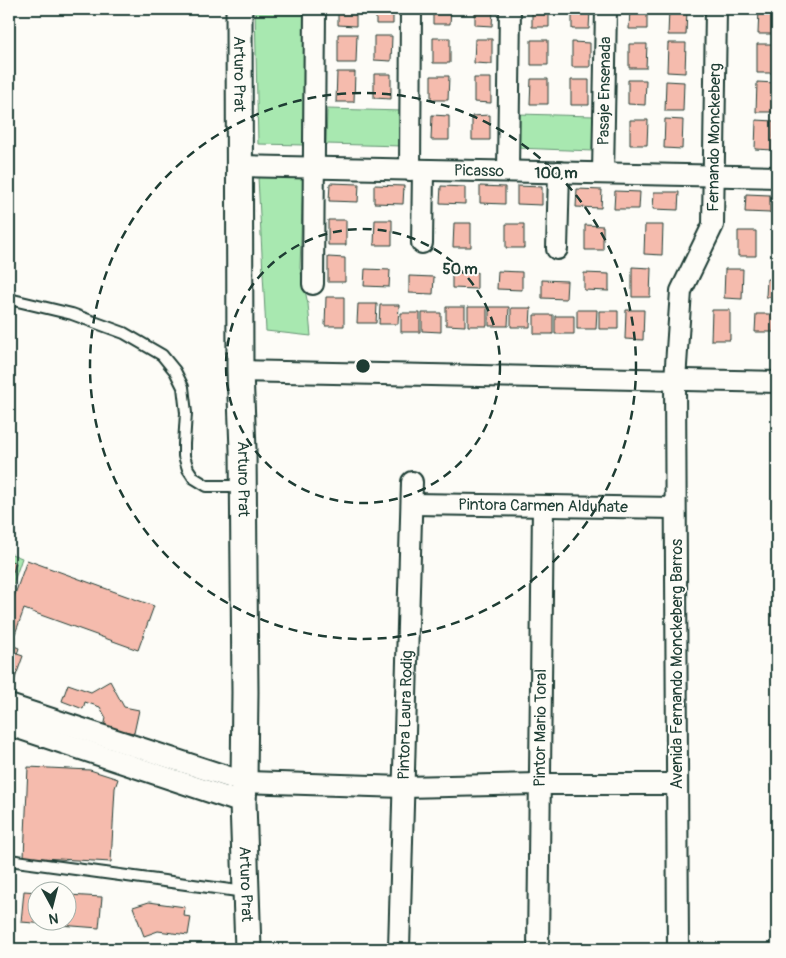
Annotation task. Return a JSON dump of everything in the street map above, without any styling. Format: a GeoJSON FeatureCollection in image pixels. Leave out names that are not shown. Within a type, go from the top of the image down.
{"type":"FeatureCollection","features":[{"type":"Feature","properties":{"kind":"street","name":"Arturo Prat"},"geometry":{"type":"LineString","coordinates":[[239,9],[244,792],[248,949]]}},
{"type":"Feature","properties":{"kind":"street"},"geometry":{"type":"LineString","coordinates":[[313,284],[316,9]]}},
{"type":"Feature","properties":{"kind":"street"},"geometry":{"type":"LineString","coordinates":[[412,9],[416,170],[422,243]]}},
{"type":"Feature","properties":{"kind":"street"},"geometry":{"type":"LineString","coordinates":[[508,171],[510,9]]}},
{"type":"Feature","properties":{"kind":"street","name":"Pasaje Ensenada"},"geometry":{"type":"LineString","coordinates":[[603,173],[606,9]]}},
{"type":"Feature","properties":{"kind":"street","name":"Fernando Monckeberg"},"geometry":{"type":"LineString","coordinates":[[675,380],[681,291],[713,225],[716,9]]}},
{"type":"Feature","properties":{"kind":"street","name":"Picasso"},"geometry":{"type":"LineString","coordinates":[[240,166],[777,177]]}},
{"type":"Feature","properties":{"kind":"street"},"geometry":{"type":"LineString","coordinates":[[557,249],[559,172]]}},
{"type":"Feature","properties":{"kind":"street"},"geometry":{"type":"LineString","coordinates":[[240,370],[777,382]]}},
{"type":"Feature","properties":{"kind":"street","name":"Avenida Fernando Monckeberg Barros"},"geometry":{"type":"LineString","coordinates":[[675,380],[678,949]]}},
{"type":"Feature","properties":{"kind":"street","name":"Pintora Laura Rodig"},"geometry":{"type":"LineString","coordinates":[[399,949],[412,482]]}},
{"type":"Feature","properties":{"kind":"street","name":"Pintora Carmen Aldunate"},"geometry":{"type":"LineString","coordinates":[[412,504],[676,508]]}},
{"type":"Feature","properties":{"kind":"street","name":"Pintor Mario Toral"},"geometry":{"type":"LineString","coordinates":[[538,949],[544,506]]}},
{"type":"Feature","properties":{"kind":"street"},"geometry":{"type":"LineString","coordinates":[[9,705],[244,792]]}},
{"type":"Feature","properties":{"kind":"street"},"geometry":{"type":"LineString","coordinates":[[9,725],[244,792],[540,784],[677,784]]}},
{"type":"Feature","properties":{"kind":"lane"},"geometry":{"type":"LineString","coordinates":[[9,299],[72,314],[124,333],[162,355],[175,371],[183,387],[186,413],[184,456],[188,469],[194,478],[207,486],[243,486]]}},
{"type":"Feature","properties":{"kind":"lane"},"geometry":{"type":"LineString","coordinates":[[9,860],[246,892]]}},
{"type":"Feature","properties":{"kind":"green space"},"geometry":{"type":"Polygon","coordinates":[[[255,9],[306,9],[304,145],[258,144],[255,9]]]}},
{"type":"Feature","properties":{"kind":"green space"},"geometry":{"type":"Polygon","coordinates":[[[327,109],[403,111],[402,146],[326,144],[327,109]]]}},
{"type":"Feature","properties":{"kind":"green space"},"geometry":{"type":"Polygon","coordinates":[[[518,114],[594,116],[593,151],[517,148],[518,114]]]}},
{"type":"Feature","properties":{"kind":"green space"},"geometry":{"type":"Polygon","coordinates":[[[303,176],[300,268],[308,304],[311,336],[266,331],[258,177],[303,176]]]}},
{"type":"Feature","properties":{"kind":"green space"},"geometry":{"type":"Polygon","coordinates":[[[9,553],[22,558],[9,596],[9,553]]]}},
{"type":"Feature","properties":{"kind":"building"},"geometry":{"type":"Polygon","coordinates":[[[338,9],[356,9],[356,26],[338,25],[338,9]]]}},
{"type":"Feature","properties":{"kind":"building"},"geometry":{"type":"Polygon","coordinates":[[[376,9],[393,9],[393,24],[376,24],[376,9]]]}},
{"type":"Feature","properties":{"kind":"building"},"geometry":{"type":"Polygon","coordinates":[[[433,9],[451,9],[450,24],[433,24],[433,9]]]}},
{"type":"Feature","properties":{"kind":"building"},"geometry":{"type":"Polygon","coordinates":[[[475,9],[493,9],[492,26],[475,25],[475,9]]]}},
{"type":"Feature","properties":{"kind":"building"},"geometry":{"type":"Polygon","coordinates":[[[532,9],[549,9],[549,27],[532,27],[532,9]]]}},
{"type":"Feature","properties":{"kind":"building"},"geometry":{"type":"Polygon","coordinates":[[[572,9],[590,9],[589,29],[572,29],[572,9]]]}},
{"type":"Feature","properties":{"kind":"building"},"geometry":{"type":"Polygon","coordinates":[[[630,9],[647,9],[647,29],[629,29],[630,9]]]}},
{"type":"Feature","properties":{"kind":"building"},"geometry":{"type":"Polygon","coordinates":[[[669,9],[687,9],[686,35],[668,35],[669,9]]]}},
{"type":"Feature","properties":{"kind":"building"},"geometry":{"type":"Polygon","coordinates":[[[759,9],[777,9],[776,34],[758,34],[759,9]]]}},
{"type":"Feature","properties":{"kind":"building"},"geometry":{"type":"Polygon","coordinates":[[[338,34],[357,34],[356,63],[338,63],[338,34]]]}},
{"type":"Feature","properties":{"kind":"building"},"geometry":{"type":"Polygon","coordinates":[[[374,36],[392,36],[391,61],[374,60],[374,36]]]}},
{"type":"Feature","properties":{"kind":"building"},"geometry":{"type":"Polygon","coordinates":[[[433,38],[450,38],[450,63],[433,63],[433,38]]]}},
{"type":"Feature","properties":{"kind":"building"},"geometry":{"type":"Polygon","coordinates":[[[475,39],[492,39],[492,64],[474,63],[475,39]]]}},
{"type":"Feature","properties":{"kind":"building"},"geometry":{"type":"Polygon","coordinates":[[[531,40],[548,40],[548,65],[531,65],[531,40]]]}},
{"type":"Feature","properties":{"kind":"building"},"geometry":{"type":"Polygon","coordinates":[[[572,42],[590,43],[590,67],[572,67],[572,42]]]}},
{"type":"Feature","properties":{"kind":"building"},"geometry":{"type":"Polygon","coordinates":[[[668,43],[686,43],[685,73],[667,72],[668,43]]]}},
{"type":"Feature","properties":{"kind":"building"},"geometry":{"type":"Polygon","coordinates":[[[629,44],[647,44],[646,68],[629,68],[629,44]]]}},
{"type":"Feature","properties":{"kind":"building"},"geometry":{"type":"Polygon","coordinates":[[[757,44],[776,44],[775,73],[757,73],[757,44]]]}},
{"type":"Feature","properties":{"kind":"building"},"geometry":{"type":"Polygon","coordinates":[[[337,72],[355,72],[354,102],[336,102],[337,72]]]}},
{"type":"Feature","properties":{"kind":"building"},"geometry":{"type":"Polygon","coordinates":[[[374,74],[391,74],[391,99],[374,98],[374,74]]]}},
{"type":"Feature","properties":{"kind":"building"},"geometry":{"type":"Polygon","coordinates":[[[431,76],[449,76],[448,100],[431,100],[431,76]]]}},
{"type":"Feature","properties":{"kind":"building"},"geometry":{"type":"Polygon","coordinates":[[[474,78],[491,78],[491,103],[474,102],[474,78]]]}},
{"type":"Feature","properties":{"kind":"building"},"geometry":{"type":"Polygon","coordinates":[[[531,79],[548,79],[548,104],[530,104],[531,79]]]}},
{"type":"Feature","properties":{"kind":"building"},"geometry":{"type":"Polygon","coordinates":[[[571,80],[589,80],[589,105],[571,105],[571,80]]]}},
{"type":"Feature","properties":{"kind":"building"},"geometry":{"type":"Polygon","coordinates":[[[628,80],[646,80],[645,105],[628,104],[628,80]]]}},
{"type":"Feature","properties":{"kind":"building"},"geometry":{"type":"Polygon","coordinates":[[[666,81],[684,82],[683,111],[665,111],[666,81]]]}},
{"type":"Feature","properties":{"kind":"building"},"geometry":{"type":"Polygon","coordinates":[[[757,82],[775,83],[774,112],[756,112],[757,82]]]}},
{"type":"Feature","properties":{"kind":"building"},"geometry":{"type":"Polygon","coordinates":[[[432,115],[449,116],[449,140],[431,140],[432,115]]]}},
{"type":"Feature","properties":{"kind":"building"},"geometry":{"type":"Polygon","coordinates":[[[490,115],[490,140],[472,140],[472,116],[490,115]]]}},
{"type":"Feature","properties":{"kind":"building"},"geometry":{"type":"Polygon","coordinates":[[[665,119],[683,120],[682,149],[664,148],[665,119]]]}},
{"type":"Feature","properties":{"kind":"building"},"geometry":{"type":"Polygon","coordinates":[[[630,120],[648,120],[647,145],[630,145],[630,120]]]}},
{"type":"Feature","properties":{"kind":"building"},"geometry":{"type":"Polygon","coordinates":[[[756,120],[774,121],[773,150],[755,149],[756,120]]]}},
{"type":"Feature","properties":{"kind":"building"},"geometry":{"type":"Polygon","coordinates":[[[330,183],[359,184],[358,202],[329,201],[330,183]]]}},
{"type":"Feature","properties":{"kind":"building"},"geometry":{"type":"Polygon","coordinates":[[[374,185],[404,186],[403,204],[374,203],[374,185]]]}},
{"type":"Feature","properties":{"kind":"building"},"geometry":{"type":"Polygon","coordinates":[[[441,186],[465,187],[465,204],[440,203],[441,186]]]}},
{"type":"Feature","properties":{"kind":"building"},"geometry":{"type":"Polygon","coordinates":[[[480,186],[505,187],[505,204],[480,203],[480,186]]]}},
{"type":"Feature","properties":{"kind":"building"},"geometry":{"type":"Polygon","coordinates":[[[517,186],[542,187],[542,205],[517,204],[517,186]]]}},
{"type":"Feature","properties":{"kind":"building"},"geometry":{"type":"Polygon","coordinates":[[[577,189],[602,190],[601,208],[576,207],[577,189]]]}},
{"type":"Feature","properties":{"kind":"building"},"geometry":{"type":"Polygon","coordinates":[[[615,191],[640,192],[639,209],[614,209],[615,191]]]}},
{"type":"Feature","properties":{"kind":"building"},"geometry":{"type":"Polygon","coordinates":[[[654,192],[679,192],[678,210],[653,209],[654,192]]]}},
{"type":"Feature","properties":{"kind":"building"},"geometry":{"type":"Polygon","coordinates":[[[746,194],[770,195],[770,213],[745,212],[746,194]]]}},
{"type":"Feature","properties":{"kind":"building"},"geometry":{"type":"Polygon","coordinates":[[[328,220],[346,220],[346,245],[328,245],[328,220]]]}},
{"type":"Feature","properties":{"kind":"building"},"geometry":{"type":"Polygon","coordinates":[[[375,220],[392,220],[392,245],[374,245],[375,220]]]}},
{"type":"Feature","properties":{"kind":"building"},"geometry":{"type":"Polygon","coordinates":[[[454,223],[471,223],[471,247],[453,247],[454,223]]]}},
{"type":"Feature","properties":{"kind":"building"},"geometry":{"type":"Polygon","coordinates":[[[506,224],[524,224],[524,248],[506,248],[506,224]]]}},
{"type":"Feature","properties":{"kind":"building"},"geometry":{"type":"Polygon","coordinates":[[[585,225],[603,226],[603,250],[585,250],[585,225]]]}},
{"type":"Feature","properties":{"kind":"building"},"geometry":{"type":"Polygon","coordinates":[[[645,225],[663,225],[662,255],[644,254],[645,225]]]}},
{"type":"Feature","properties":{"kind":"building"},"geometry":{"type":"Polygon","coordinates":[[[738,231],[756,231],[756,256],[738,256],[738,231]]]}},
{"type":"Feature","properties":{"kind":"building"},"geometry":{"type":"Polygon","coordinates":[[[775,231],[777,231],[777,256],[775,255],[775,231]]]}},
{"type":"Feature","properties":{"kind":"building"},"geometry":{"type":"Polygon","coordinates":[[[328,257],[345,258],[345,282],[328,282],[328,257]]]}},
{"type":"Feature","properties":{"kind":"building"},"geometry":{"type":"Polygon","coordinates":[[[632,267],[651,268],[650,297],[632,297],[632,267]]]}},
{"type":"Feature","properties":{"kind":"building"},"geometry":{"type":"Polygon","coordinates":[[[365,269],[390,270],[389,287],[364,286],[365,269]]]}},
{"type":"Feature","properties":{"kind":"building"},"geometry":{"type":"Polygon","coordinates":[[[725,269],[743,269],[742,299],[724,298],[725,269]]]}},
{"type":"Feature","properties":{"kind":"building"},"geometry":{"type":"Polygon","coordinates":[[[452,271],[477,272],[477,289],[452,288],[452,271]]]}},
{"type":"Feature","properties":{"kind":"building"},"geometry":{"type":"Polygon","coordinates":[[[498,271],[522,272],[522,290],[497,289],[498,271]]]}},
{"type":"Feature","properties":{"kind":"building"},"geometry":{"type":"Polygon","coordinates":[[[584,273],[609,274],[609,291],[584,290],[584,273]]]}},
{"type":"Feature","properties":{"kind":"building"},"geometry":{"type":"Polygon","coordinates":[[[409,276],[434,277],[433,294],[409,293],[409,276]]]}},
{"type":"Feature","properties":{"kind":"building"},"geometry":{"type":"Polygon","coordinates":[[[767,279],[777,279],[777,297],[766,297],[767,279]]]}},
{"type":"Feature","properties":{"kind":"building"},"geometry":{"type":"Polygon","coordinates":[[[542,280],[567,281],[566,299],[542,298],[542,280]]]}},
{"type":"Feature","properties":{"kind":"building"},"geometry":{"type":"Polygon","coordinates":[[[326,297],[344,297],[344,326],[325,326],[326,297]]]}},
{"type":"Feature","properties":{"kind":"building"},"geometry":{"type":"Polygon","coordinates":[[[358,304],[377,304],[376,323],[357,323],[358,304]]]}},
{"type":"Feature","properties":{"kind":"building"},"geometry":{"type":"Polygon","coordinates":[[[380,305],[399,305],[398,324],[379,324],[380,305]]]}},
{"type":"Feature","properties":{"kind":"building"},"geometry":{"type":"Polygon","coordinates":[[[446,307],[465,307],[465,326],[446,325],[446,307]]]}},
{"type":"Feature","properties":{"kind":"building"},"geometry":{"type":"Polygon","coordinates":[[[468,307],[487,307],[487,326],[468,326],[468,307]]]}},
{"type":"Feature","properties":{"kind":"building"},"geometry":{"type":"Polygon","coordinates":[[[489,307],[509,307],[508,326],[489,326],[489,307]]]}},
{"type":"Feature","properties":{"kind":"building"},"geometry":{"type":"Polygon","coordinates":[[[511,308],[531,308],[530,327],[511,327],[511,308]]]}},
{"type":"Feature","properties":{"kind":"building"},"geometry":{"type":"Polygon","coordinates":[[[577,310],[597,310],[596,329],[577,329],[577,310]]]}},
{"type":"Feature","properties":{"kind":"building"},"geometry":{"type":"Polygon","coordinates":[[[626,310],[644,310],[643,340],[625,339],[626,310]]]}},
{"type":"Feature","properties":{"kind":"building"},"geometry":{"type":"Polygon","coordinates":[[[712,310],[730,310],[730,340],[711,340],[712,310]]]}},
{"type":"Feature","properties":{"kind":"building"},"geometry":{"type":"Polygon","coordinates":[[[599,311],[618,311],[618,329],[599,329],[599,311]]]}},
{"type":"Feature","properties":{"kind":"building"},"geometry":{"type":"Polygon","coordinates":[[[401,313],[420,313],[420,332],[401,332],[401,313]]]}},
{"type":"Feature","properties":{"kind":"building"},"geometry":{"type":"Polygon","coordinates":[[[422,313],[441,313],[441,332],[422,331],[422,313]]]}},
{"type":"Feature","properties":{"kind":"building"},"geometry":{"type":"Polygon","coordinates":[[[756,314],[775,314],[774,332],[755,332],[756,314]]]}},
{"type":"Feature","properties":{"kind":"building"},"geometry":{"type":"Polygon","coordinates":[[[534,315],[553,315],[553,334],[534,334],[534,315]]]}},
{"type":"Feature","properties":{"kind":"building"},"geometry":{"type":"Polygon","coordinates":[[[555,316],[574,316],[574,334],[555,334],[555,316]]]}},
{"type":"Feature","properties":{"kind":"building"},"geometry":{"type":"Polygon","coordinates":[[[9,560],[16,563],[9,584],[9,560]]]}},
{"type":"Feature","properties":{"kind":"building"},"geometry":{"type":"Polygon","coordinates":[[[27,560],[154,606],[138,650],[24,609],[15,634],[9,632],[9,611],[27,560]]]}},
{"type":"Feature","properties":{"kind":"building"},"geometry":{"type":"Polygon","coordinates":[[[9,644],[19,648],[17,654],[23,656],[12,687],[9,686],[9,644]]]}},
{"type":"Feature","properties":{"kind":"building"},"geometry":{"type":"Polygon","coordinates":[[[110,681],[124,707],[139,710],[134,733],[104,727],[106,718],[100,707],[85,702],[83,709],[62,701],[68,684],[91,692],[110,681]]]}},
{"type":"Feature","properties":{"kind":"building"},"geometry":{"type":"Polygon","coordinates":[[[28,767],[90,770],[118,779],[115,788],[111,862],[24,857],[28,767]]]}},
{"type":"Feature","properties":{"kind":"building"},"geometry":{"type":"Polygon","coordinates":[[[24,891],[28,891],[28,923],[21,922],[24,891]]]}},
{"type":"Feature","properties":{"kind":"building"},"geometry":{"type":"Polygon","coordinates":[[[78,896],[102,897],[99,928],[78,926],[78,896]]]}},
{"type":"Feature","properties":{"kind":"building"},"geometry":{"type":"Polygon","coordinates":[[[149,902],[185,907],[184,916],[191,917],[188,935],[158,931],[144,936],[133,907],[149,902]]]}}]}
